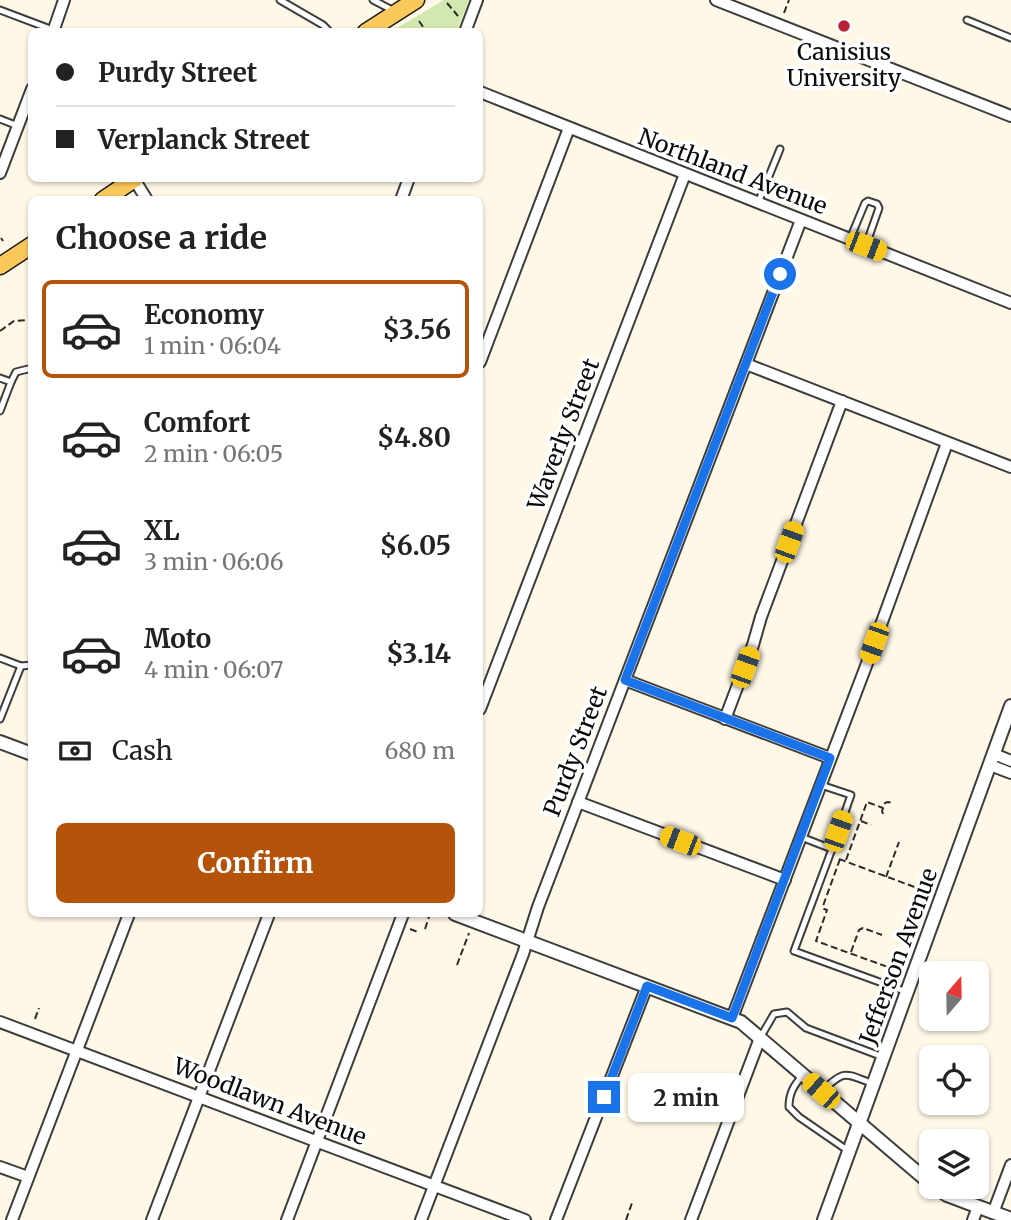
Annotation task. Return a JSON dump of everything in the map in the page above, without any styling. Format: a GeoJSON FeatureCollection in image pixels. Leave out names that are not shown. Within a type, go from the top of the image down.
{"type":"FeatureCollection","features":[{"type":"Feature","properties":{"kind":"main road"},"geometry":{"type":"LineString","coordinates":[[372,28],[416,0]]}},
{"type":"Feature","properties":{"kind":"main road"},"geometry":{"type":"LineString","coordinates":[[109,196],[130,182]]}},
{"type":"Feature","properties":{"kind":"main road"},"geometry":{"type":"LineString","coordinates":[[3,260],[28,247]]}},
{"type":"Feature","properties":{"kind":"street"},"geometry":{"type":"LineString","coordinates":[[54,28],[64,0]]}},
{"type":"Feature","properties":{"kind":"street"},"geometry":{"type":"LineString","coordinates":[[466,28],[477,0]]}},
{"type":"Feature","properties":{"kind":"street"},"geometry":{"type":"LineString","coordinates":[[716,0],[1011,116]]}},
{"type":"Feature","properties":{"kind":"street","name":"Northland Avenue"},"geometry":{"type":"LineString","coordinates":[[483,93],[1011,303]]}},
{"type":"Feature","properties":{"kind":"street"},"geometry":{"type":"LineString","coordinates":[[0,173],[28,100]]}},
{"type":"Feature","properties":{"kind":"street"},"geometry":{"type":"LineString","coordinates":[[483,354],[569,128]]}},
{"type":"Feature","properties":{"kind":"street","name":"Waverly Street"},"geometry":{"type":"LineString","coordinates":[[483,701],[685,174]]}},
{"type":"Feature","properties":{"kind":"street","name":"Purdy Street"},"geometry":{"type":"LineString","coordinates":[[421,1220],[801,220]]}},
{"type":"Feature","properties":{"kind":"street"},"geometry":{"type":"LineString","coordinates":[[746,364],[1011,467]]}},
{"type":"Feature","properties":{"kind":"street"},"geometry":{"type":"LineString","coordinates":[[725,719],[842,401]]}},
{"type":"Feature","properties":{"kind":"street"},"geometry":{"type":"LineString","coordinates":[[732,1018],[866,666],[947,443]]}},
{"type":"Feature","properties":{"kind":"street"},"geometry":{"type":"LineString","coordinates":[[625,680],[830,758]]}},
{"type":"Feature","properties":{"kind":"street","name":"Jefferson Avenue"},"geometry":{"type":"LineString","coordinates":[[824,1220],[1011,706]]}},
{"type":"Feature","properties":{"kind":"street"},"geometry":{"type":"LineString","coordinates":[[0,742],[28,752]]}},
{"type":"Feature","properties":{"kind":"street"},"geometry":{"type":"LineString","coordinates":[[992,760],[1011,761]]}},
{"type":"Feature","properties":{"kind":"street"},"geometry":{"type":"LineString","coordinates":[[992,760],[1011,773]]}},
{"type":"Feature","properties":{"kind":"street"},"geometry":{"type":"LineString","coordinates":[[578,802],[785,880]]}},
{"type":"Feature","properties":{"kind":"street"},"geometry":{"type":"LineString","coordinates":[[12,1220],[128,917]]}},
{"type":"Feature","properties":{"kind":"street"},"geometry":{"type":"LineString","coordinates":[[152,1220],[268,917]]}},
{"type":"Feature","properties":{"kind":"street"},"geometry":{"type":"LineString","coordinates":[[287,1220],[402,917]]}},
{"type":"Feature","properties":{"kind":"street"},"geometry":{"type":"LineString","coordinates":[[463,917],[732,1018],[748,1027],[919,1173]]}},
{"type":"Feature","properties":{"kind":"street"},"geometry":{"type":"LineString","coordinates":[[556,1220],[647,986]]}},
{"type":"Feature","properties":{"kind":"street","name":"Woodlawn Avenue"},"geometry":{"type":"LineString","coordinates":[[0,1022],[525,1220]]}},
{"type":"Feature","properties":{"kind":"street"},"geometry":{"type":"LineString","coordinates":[[691,1220],[760,1038]]}},
{"type":"Feature","properties":{"kind":"street"},"geometry":{"type":"LineString","coordinates":[[993,1213],[1011,1165]]}},
{"type":"Feature","properties":{"kind":"street"},"geometry":{"type":"LineString","coordinates":[[0,1167],[28,1177]]}},
{"type":"Feature","properties":{"kind":"street"},"geometry":{"type":"LineString","coordinates":[[957,1199],[1011,1219]]}},
{"type":"Feature","properties":{"kind":"street"},"geometry":{"type":"LineString","coordinates":[[973,1220],[978,1207]]}},
{"type":"Feature","properties":{"kind":"lane"},"geometry":{"type":"LineString","coordinates":[[280,0],[326,28]]}},
{"type":"Feature","properties":{"kind":"lane"},"geometry":{"type":"LineString","coordinates":[[373,0],[396,12]]}},
{"type":"Feature","properties":{"kind":"lane"},"geometry":{"type":"LineString","coordinates":[[0,10],[45,28]]}},
{"type":"Feature","properties":{"kind":"lane"},"geometry":{"type":"LineString","coordinates":[[967,20],[1011,38]]}},
{"type":"Feature","properties":{"kind":"lane"},"geometry":{"type":"LineString","coordinates":[[0,120],[18,126]]}},
{"type":"Feature","properties":{"kind":"lane"},"geometry":{"type":"LineString","coordinates":[[758,203],[780,149]]}},
{"type":"Feature","properties":{"kind":"lane"},"geometry":{"type":"LineString","coordinates":[[850,239],[865,203],[872,201],[879,208],[866,246]]}},
{"type":"Feature","properties":{"kind":"lane"},"geometry":{"type":"LineString","coordinates":[[0,411],[16,372],[28,369]]}},
{"type":"Feature","properties":{"kind":"lane"},"geometry":{"type":"LineString","coordinates":[[0,378],[11,382]]}},
{"type":"Feature","properties":{"kind":"lane"},"geometry":{"type":"LineString","coordinates":[[0,658],[21,666],[28,665]]}},
{"type":"Feature","properties":{"kind":"lane"},"geometry":{"type":"LineString","coordinates":[[0,719],[21,666]]}},
{"type":"Feature","properties":{"kind":"lane"},"geometry":{"type":"LineString","coordinates":[[820,785],[851,795],[794,951],[907,992]]}},
{"type":"Feature","properties":{"kind":"lane"},"geometry":{"type":"LineString","coordinates":[[801,837],[832,849]]}},
{"type":"Feature","properties":{"kind":"lane"},"geometry":{"type":"LineString","coordinates":[[760,1038],[774,1014],[787,1013],[806,1028],[884,1057]]}},
{"type":"Feature","properties":{"kind":"lane"},"geometry":{"type":"LineString","coordinates":[[821,1091],[836,1077],[846,1074],[874,1084]]}},
{"type":"Feature","properties":{"kind":"lane"},"geometry":{"type":"LineString","coordinates":[[803,1075],[794,1085],[789,1097],[789,1107],[799,1117],[849,1151]]}},
{"type":"Feature","properties":{"kind":"path"},"geometry":{"type":"LineString","coordinates":[[784,13],[789,0]]}},
{"type":"Feature","properties":{"kind":"path"},"geometry":{"type":"LineString","coordinates":[[447,3],[458,16]]}},
{"type":"Feature","properties":{"kind":"path"},"geometry":{"type":"LineString","coordinates":[[419,21],[423,28]]}},
{"type":"Feature","properties":{"kind":"path"},"geometry":{"type":"LineString","coordinates":[[0,331],[14,321],[28,320]]}},
{"type":"Feature","properties":{"kind":"path"},"geometry":{"type":"LineString","coordinates":[[845,862],[867,802],[883,808]]}},
{"type":"Feature","properties":{"kind":"path"},"geometry":{"type":"LineString","coordinates":[[883,814],[887,802],[893,803]]}},
{"type":"Feature","properties":{"kind":"path"},"geometry":{"type":"LineString","coordinates":[[860,821],[871,825]]}},
{"type":"Feature","properties":{"kind":"path"},"geometry":{"type":"LineString","coordinates":[[887,877],[899,842]]}},
{"type":"Feature","properties":{"kind":"path"},"geometry":{"type":"LineString","coordinates":[[900,971],[816,941],[827,910],[823,906],[832,886],[838,859],[928,892]]}},
{"type":"Feature","properties":{"kind":"path"},"geometry":{"type":"LineString","coordinates":[[425,929],[429,917]]}},
{"type":"Feature","properties":{"kind":"path"},"geometry":{"type":"LineString","coordinates":[[409,928],[418,932]]}},
{"type":"Feature","properties":{"kind":"path"},"geometry":{"type":"LineString","coordinates":[[851,954],[859,930],[863,928],[882,935]]}},
{"type":"Feature","properties":{"kind":"path"},"geometry":{"type":"LineString","coordinates":[[457,965],[469,932]]}},
{"type":"Feature","properties":{"kind":"path"},"geometry":{"type":"LineString","coordinates":[[876,963],[878,956]]}},
{"type":"Feature","properties":{"kind":"path"},"geometry":{"type":"LineString","coordinates":[[35,1019],[39,1008]]}},
{"type":"Feature","properties":{"kind":"path"},"geometry":{"type":"LineString","coordinates":[[626,1220],[633,1200]]}},
{"type":"Feature","properties":{"kind":"green space"},"geometry":{"type":"Polygon","coordinates":[[[444,0],[469,0],[458,28],[397,28],[444,0]]]}},
{"type":"Feature","properties":{"kind":"place","name":"Canisius University"},"geometry":{"type":"Point","coordinates":[844,26]}},
{"type":"Feature","properties":{"kind":"route"},"geometry":{"type":"LineString","coordinates":[[604,1097],[647,986],[732,1018],[830,758],[625,680],[780,274]]}}]}
